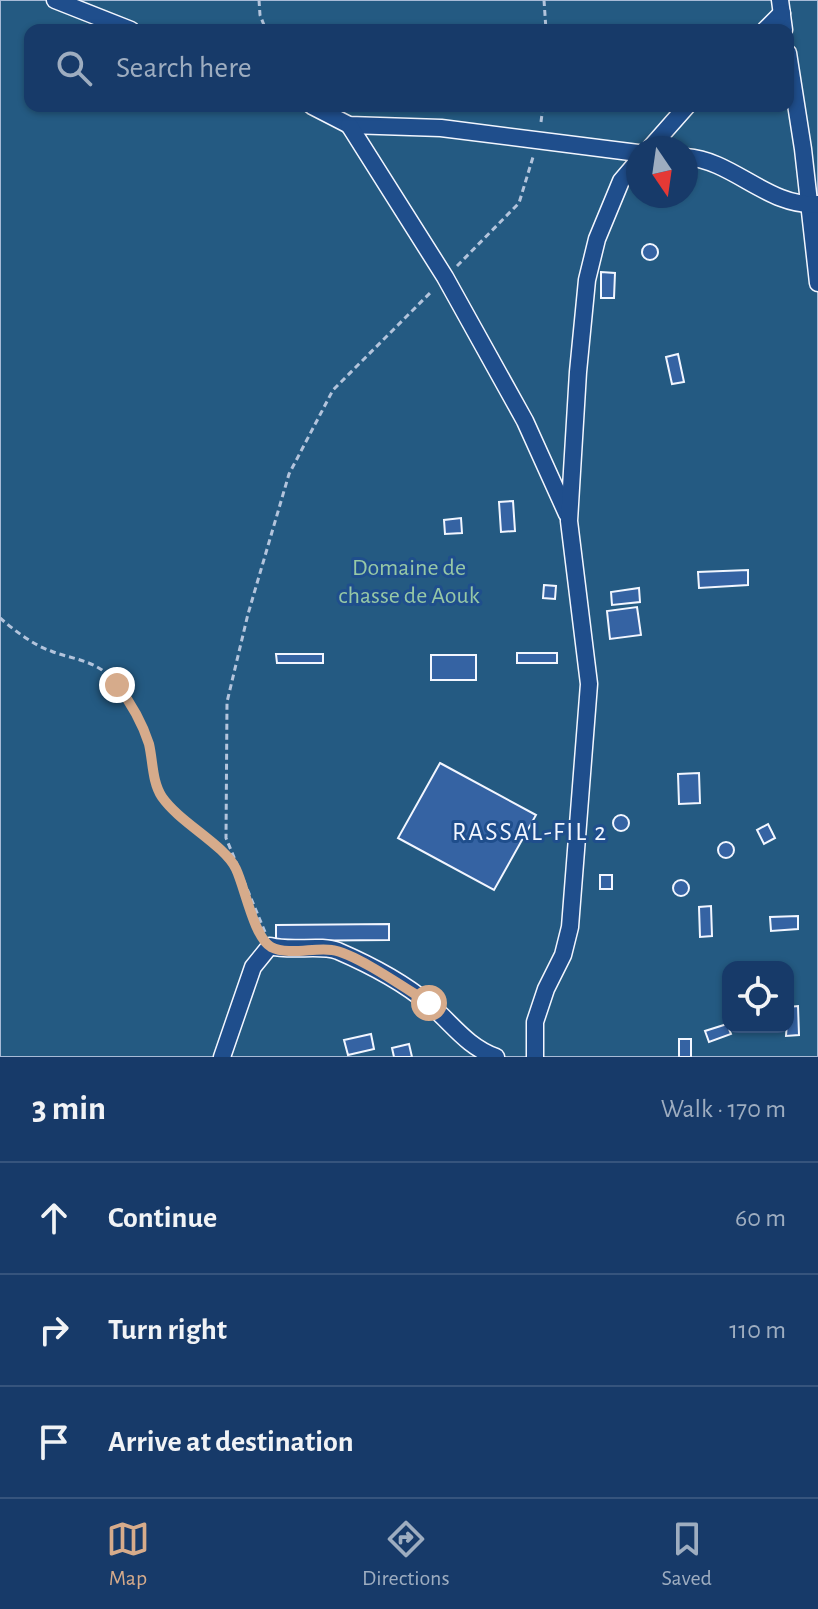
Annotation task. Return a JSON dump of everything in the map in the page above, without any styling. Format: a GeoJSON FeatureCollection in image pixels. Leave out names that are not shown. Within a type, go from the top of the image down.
{"type":"FeatureCollection","features":[{"type":"Feature","properties":{"kind":"street"},"geometry":{"type":"LineString","coordinates":[[55,0],[116,24]]}},
{"type":"Feature","properties":{"kind":"street"},"geometry":{"type":"LineString","coordinates":[[794,88],[814,205],[818,283]]}},
{"type":"Feature","properties":{"kind":"street"},"geometry":{"type":"LineString","coordinates":[[324,112],[349,125],[441,128],[626,151]]}},
{"type":"Feature","properties":{"kind":"street"},"geometry":{"type":"LineString","coordinates":[[661,136],[682,112]]}},
{"type":"Feature","properties":{"kind":"street"},"geometry":{"type":"LineString","coordinates":[[349,125],[445,277],[525,421],[569,521]]}},
{"type":"Feature","properties":{"kind":"street"},"geometry":{"type":"LineString","coordinates":[[698,158],[781,198],[814,205]]}},
{"type":"Feature","properties":{"kind":"street"},"geometry":{"type":"LineString","coordinates":[[535,1057],[535,1022],[546,989],[563,955],[570,927],[589,684],[569,521],[587,280],[597,239],[626,175]]}},
{"type":"Feature","properties":{"kind":"street"},"geometry":{"type":"LineString","coordinates":[[222,1057],[253,967],[270,946],[285,950],[334,950],[382,974],[429,1003],[467,1042],[496,1057]]}},
{"type":"Feature","properties":{"kind":"path"},"geometry":{"type":"LineString","coordinates":[[259,0],[264,24]]}},
{"type":"Feature","properties":{"kind":"path"},"geometry":{"type":"LineString","coordinates":[[544,0],[546,24]]}},
{"type":"Feature","properties":{"kind":"path"},"geometry":{"type":"LineString","coordinates":[[270,946],[226,838],[227,702],[248,614],[289,474],[333,390],[519,203],[538,139],[542,112]]}},
{"type":"Feature","properties":{"kind":"path"},"geometry":{"type":"LineString","coordinates":[[0,618],[48,650],[82,659],[100,669],[117,685],[142,723],[156,784],[162,797],[193,830],[228,856],[236,868],[261,934],[270,946]]}},
{"type":"Feature","properties":{"kind":"green space","name":"Domaine de chasse de Aouk"},"geometry":{"type":"Polygon","coordinates":[[[0,0],[818,0],[818,1057],[0,1057],[0,0]]]}},
{"type":"Feature","properties":{"kind":"building"},"geometry":{"type":"Polygon","coordinates":[[[650,244],[658,252],[650,260],[642,252],[650,244]]]}},
{"type":"Feature","properties":{"kind":"building"},"geometry":{"type":"Polygon","coordinates":[[[601,272],[615,273],[614,298],[601,298],[601,272]]]}},
{"type":"Feature","properties":{"kind":"building"},"geometry":{"type":"Polygon","coordinates":[[[678,354],[684,382],[672,384],[666,357],[678,354]]]}},
{"type":"Feature","properties":{"kind":"building"},"geometry":{"type":"Polygon","coordinates":[[[513,501],[515,531],[501,532],[499,502],[513,501]]]}},
{"type":"Feature","properties":{"kind":"building"},"geometry":{"type":"Polygon","coordinates":[[[461,518],[462,533],[445,534],[444,520],[461,518]]]}},
{"type":"Feature","properties":{"kind":"building"},"geometry":{"type":"Polygon","coordinates":[[[748,570],[748,585],[699,588],[698,572],[748,570]]]}},
{"type":"Feature","properties":{"kind":"building"},"geometry":{"type":"Polygon","coordinates":[[[544,585],[556,586],[555,599],[543,598],[544,585]]]}},
{"type":"Feature","properties":{"kind":"building"},"geometry":{"type":"Polygon","coordinates":[[[639,588],[640,602],[612,605],[611,592],[639,588]]]}},
{"type":"Feature","properties":{"kind":"building"},"geometry":{"type":"Polygon","coordinates":[[[637,607],[641,635],[610,639],[607,611],[637,607]]]}},
{"type":"Feature","properties":{"kind":"building"},"geometry":{"type":"Polygon","coordinates":[[[517,653],[557,653],[557,663],[517,663],[517,653]]]}},
{"type":"Feature","properties":{"kind":"building"},"geometry":{"type":"Polygon","coordinates":[[[276,654],[323,654],[323,663],[277,663],[276,654]]]}},
{"type":"Feature","properties":{"kind":"building"},"geometry":{"type":"Polygon","coordinates":[[[431,655],[476,655],[476,680],[431,680],[431,655]]]}},
{"type":"Feature","properties":{"kind":"building"},"geometry":{"type":"Polygon","coordinates":[[[440,763],[536,815],[494,890],[398,838],[440,763]]]}},
{"type":"Feature","properties":{"kind":"building"},"geometry":{"type":"Polygon","coordinates":[[[699,773],[700,803],[679,804],[678,774],[699,773]]]}},
{"type":"Feature","properties":{"kind":"building"},"geometry":{"type":"Polygon","coordinates":[[[618,815],[624,815],[629,823],[627,829],[618,831],[613,826],[613,820],[618,815]]]}},
{"type":"Feature","properties":{"kind":"building"},"geometry":{"type":"Polygon","coordinates":[[[768,824],[775,838],[764,844],[757,830],[768,824]]]}},
{"type":"Feature","properties":{"kind":"building"},"geometry":{"type":"Polygon","coordinates":[[[726,842],[734,850],[726,858],[718,850],[726,842]]]}},
{"type":"Feature","properties":{"kind":"building"},"geometry":{"type":"Polygon","coordinates":[[[600,875],[612,875],[612,889],[600,889],[600,875]]]}},
{"type":"Feature","properties":{"kind":"building"},"geometry":{"type":"Polygon","coordinates":[[[678,880],[684,880],[689,888],[687,894],[678,896],[673,891],[673,885],[678,880]]]}},
{"type":"Feature","properties":{"kind":"building"},"geometry":{"type":"Polygon","coordinates":[[[711,906],[712,936],[700,937],[699,907],[711,906]]]}},
{"type":"Feature","properties":{"kind":"building"},"geometry":{"type":"Polygon","coordinates":[[[798,916],[798,929],[771,931],[770,917],[798,916]]]}},
{"type":"Feature","properties":{"kind":"building"},"geometry":{"type":"Polygon","coordinates":[[[389,924],[389,940],[276,941],[276,925],[389,924]]]}},
{"type":"Feature","properties":{"kind":"building"},"geometry":{"type":"Polygon","coordinates":[[[794,1006],[798,1006],[799,1035],[786,1036],[786,1033],[794,1033],[794,1006]]]}},
{"type":"Feature","properties":{"kind":"building"},"geometry":{"type":"Polygon","coordinates":[[[722,1026],[722,1033],[731,1034],[709,1042],[705,1031],[722,1026]]]}},
{"type":"Feature","properties":{"kind":"building"},"geometry":{"type":"Polygon","coordinates":[[[371,1034],[374,1049],[348,1055],[344,1040],[371,1034]]]}},
{"type":"Feature","properties":{"kind":"building"},"geometry":{"type":"Polygon","coordinates":[[[679,1039],[691,1039],[691,1057],[679,1057],[679,1039]]]}},
{"type":"Feature","properties":{"kind":"building"},"geometry":{"type":"Polygon","coordinates":[[[409,1044],[412,1057],[394,1057],[392,1048],[409,1044]]]}},
{"type":"Feature","properties":{"kind":"district","name":"RASSAL-FIL 2"},"geometry":{"type":"Point","coordinates":[530,832]}},
{"type":"Feature","properties":{"kind":"route"},"geometry":{"type":"LineString","coordinates":[[117,685],[142,723],[156,784],[162,797],[193,830],[228,856],[236,868],[261,934],[270,946],[285,950],[334,950],[382,974],[429,1003]]}}]}
